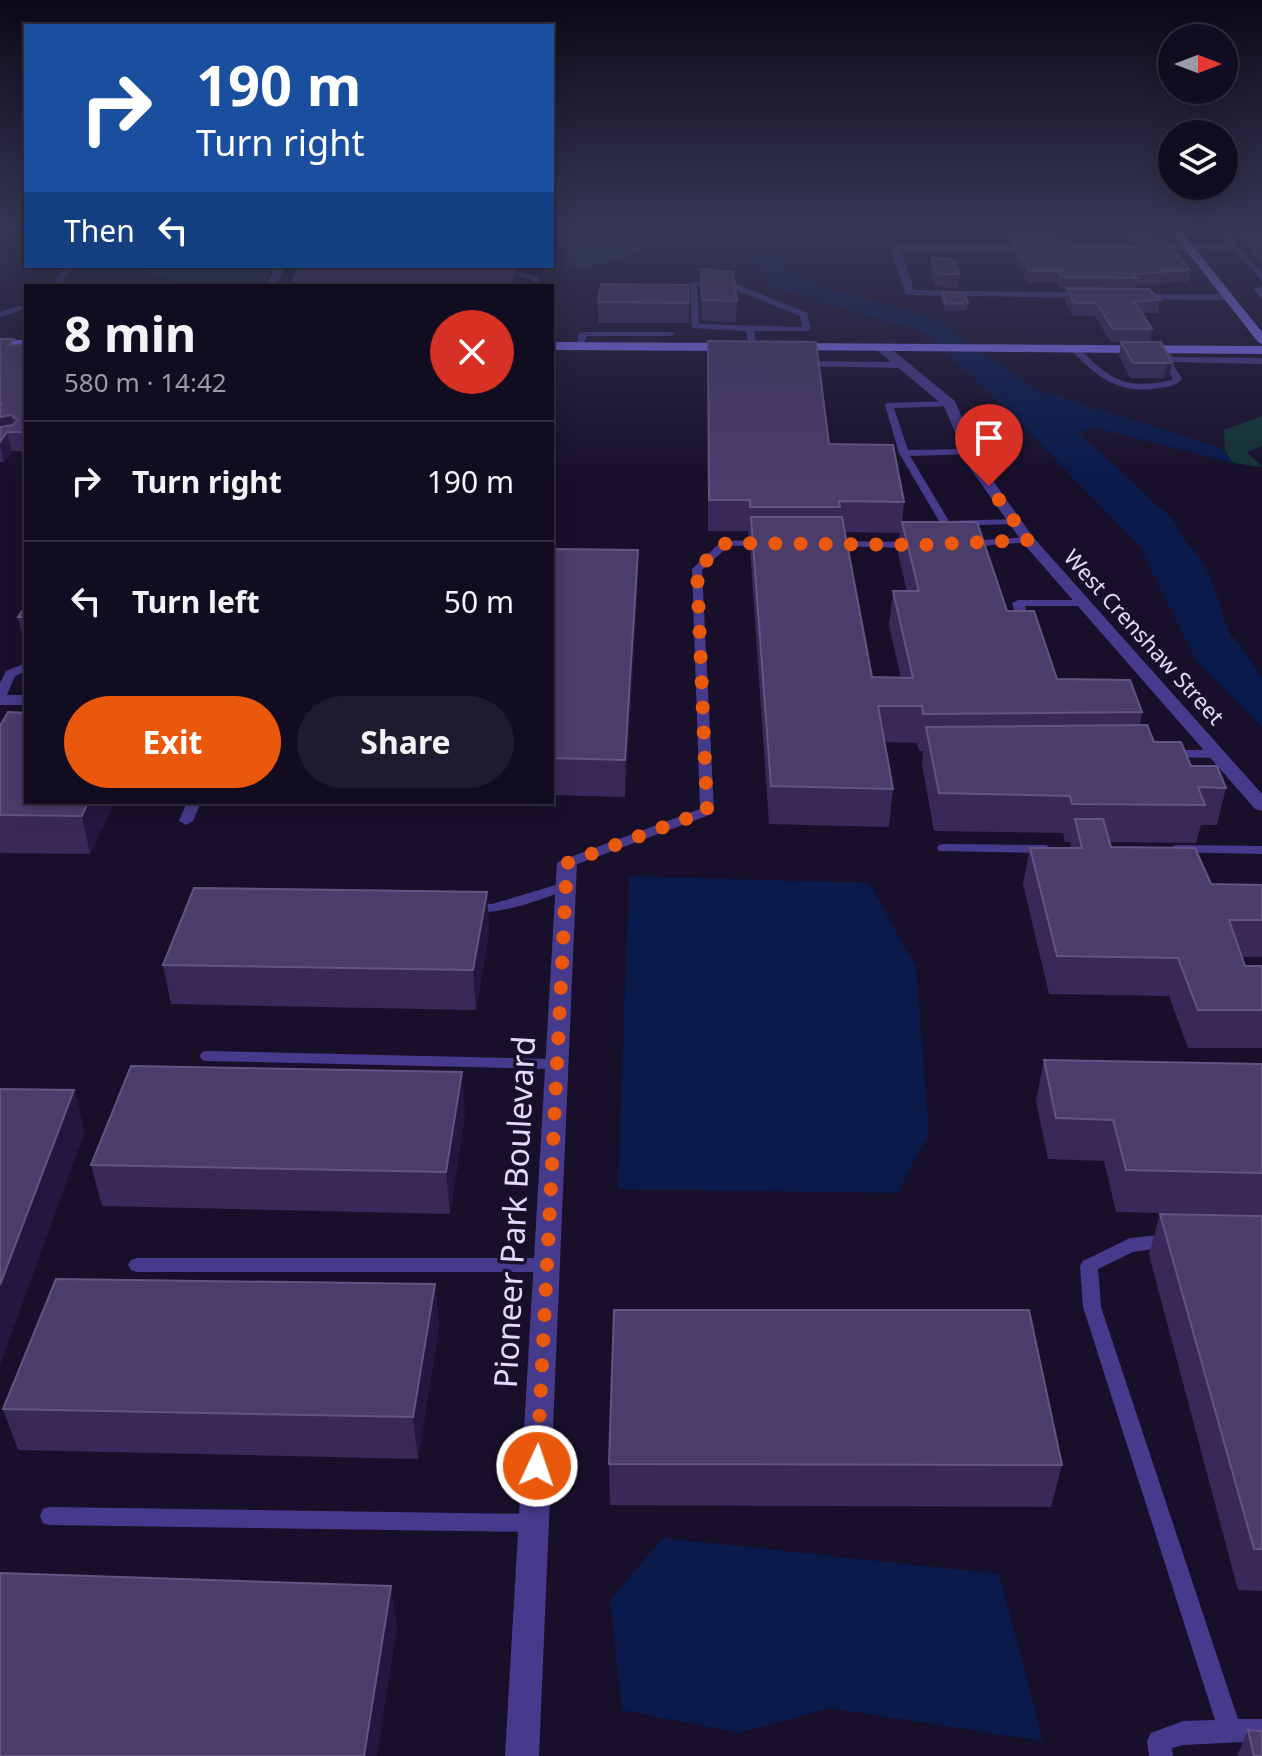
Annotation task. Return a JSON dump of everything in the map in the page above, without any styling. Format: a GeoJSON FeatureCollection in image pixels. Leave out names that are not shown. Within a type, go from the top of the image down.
{"type":"FeatureCollection","features":[{"type":"Feature","properties":{"kind":"street"},"geometry":{"type":"LineString","coordinates":[[1240,312],[1262,340]]}},
{"type":"Feature","properties":{"kind":"street"},"geometry":{"type":"LineString","coordinates":[[0,344],[24,344]]}},
{"type":"Feature","properties":{"kind":"street"},"geometry":{"type":"LineString","coordinates":[[554,346],[765,347]]}},
{"type":"Feature","properties":{"kind":"street"},"geometry":{"type":"LineString","coordinates":[[779,347],[1076,350],[1168,355],[1262,350]]}},
{"type":"Feature","properties":{"kind":"street","name":"West Crenshaw Street"},"geometry":{"type":"LineString","coordinates":[[881,347],[950,404],[977,468],[1028,540],[1262,805]]}},
{"type":"Feature","properties":{"kind":"street"},"geometry":{"type":"LineString","coordinates":[[0,699],[24,700]]}},
{"type":"Feature","properties":{"kind":"street","name":"Pioneer Park Boulevard"},"geometry":{"type":"LineString","coordinates":[[522,1756],[567,875]]}},
{"type":"Feature","properties":{"kind":"lane"},"geometry":{"type":"LineString","coordinates":[[693,312],[695,326],[703,329],[807,329],[804,315],[797,312]]}},
{"type":"Feature","properties":{"kind":"lane"},"geometry":{"type":"LineString","coordinates":[[750,329],[753,357],[760,360]]}},
{"type":"Feature","properties":{"kind":"lane"},"geometry":{"type":"LineString","coordinates":[[579,346],[582,335],[588,334],[671,334]]}},
{"type":"Feature","properties":{"kind":"lane"},"geometry":{"type":"LineString","coordinates":[[1076,350],[1106,381],[1116,385],[1175,382],[1178,379],[1167,360],[1168,355],[1262,361]]}},
{"type":"Feature","properties":{"kind":"lane"},"geometry":{"type":"LineString","coordinates":[[786,364],[901,365]]}},
{"type":"Feature","properties":{"kind":"lane"},"geometry":{"type":"LineString","coordinates":[[950,404],[889,405],[904,453],[946,524],[1015,522]]}},
{"type":"Feature","properties":{"kind":"lane"},"geometry":{"type":"LineString","coordinates":[[904,453],[970,452]]}},
{"type":"Feature","properties":{"kind":"lane"},"geometry":{"type":"LineString","coordinates":[[951,544],[1028,540]]}},
{"type":"Feature","properties":{"kind":"lane"},"geometry":{"type":"LineString","coordinates":[[447,907],[493,908],[707,811],[697,569],[726,543],[777,543]]}},
{"type":"Feature","properties":{"kind":"lane"},"geometry":{"type":"LineString","coordinates":[[822,544],[935,545]]}},
{"type":"Feature","properties":{"kind":"lane"},"geometry":{"type":"LineString","coordinates":[[1028,634],[1018,603],[1085,603]]}},
{"type":"Feature","properties":{"kind":"lane"},"geometry":{"type":"LineString","coordinates":[[0,699],[10,674],[24,668]]}},
{"type":"Feature","properties":{"kind":"lane"},"geometry":{"type":"LineString","coordinates":[[1156,754],[1218,754]]}},
{"type":"Feature","properties":{"kind":"lane"},"geometry":{"type":"LineString","coordinates":[[186,821],[193,804]]}},
{"type":"Feature","properties":{"kind":"lane"},"geometry":{"type":"LineString","coordinates":[[944,848],[1056,849]]}},
{"type":"Feature","properties":{"kind":"lane"},"geometry":{"type":"LineString","coordinates":[[1167,849],[1262,850]]}},
{"type":"Feature","properties":{"kind":"lane"},"geometry":{"type":"LineString","coordinates":[[208,1056],[557,1064]]}},
{"type":"Feature","properties":{"kind":"lane"},"geometry":{"type":"LineString","coordinates":[[1186,1239],[1130,1245],[1089,1266],[1092,1307],[1232,1730]]}},
{"type":"Feature","properties":{"kind":"lane"},"geometry":{"type":"LineString","coordinates":[[137,1265],[547,1265]]}},
{"type":"Feature","properties":{"kind":"lane"},"geometry":{"type":"LineString","coordinates":[[50,1516],[534,1523]]}},
{"type":"Feature","properties":{"kind":"lane"},"geometry":{"type":"LineString","coordinates":[[1161,1756],[1159,1741],[1183,1733],[1262,1730]]}},
{"type":"Feature","properties":{"kind":"green space"},"geometry":{"type":"Polygon","coordinates":[[[1262,416],[1262,446],[1247,452],[1262,467],[1233,463],[1225,451],[1224,430],[1262,416]]]}},
{"type":"Feature","properties":{"kind":"water"},"geometry":{"type":"Polygon","coordinates":[[[856,312],[913,312],[947,327],[973,346],[938,345],[923,332],[856,312]]]}},
{"type":"Feature","properties":{"kind":"water"},"geometry":{"type":"Polygon","coordinates":[[[943,351],[981,351],[1036,389],[1223,449],[1233,463],[1092,427],[1070,437],[1178,533],[1203,564],[1241,662],[1262,690],[1262,727],[1196,661],[1140,547],[1005,407],[943,351]]]}},
{"type":"Feature","properties":{"kind":"water"},"geometry":{"type":"Polygon","coordinates":[[[629,876],[869,883],[916,967],[929,1134],[897,1193],[618,1189],[629,876]]]}},
{"type":"Feature","properties":{"kind":"water"},"geometry":{"type":"Polygon","coordinates":[[[663,1538],[999,1574],[1043,1741],[830,1708],[739,1733],[622,1710],[610,1600],[663,1538]]]}},
{"type":"Feature","properties":{"kind":"building"},"geometry":{"type":"Polygon","coordinates":[[[1102,312],[1141,312],[1152,329],[1113,329],[1102,312]]]}},
{"type":"Feature","properties":{"kind":"building"},"geometry":{"type":"Polygon","coordinates":[[[0,339],[14,339],[9,345],[24,345],[24,432],[7,432],[0,442],[0,427],[13,425],[18,420],[11,415],[0,417],[0,339]]]}},
{"type":"Feature","properties":{"kind":"building"},"geometry":{"type":"Polygon","coordinates":[[[708,341],[816,342],[829,444],[893,445],[904,502],[839,501],[840,507],[750,507],[750,500],[709,500],[708,341]]]}},
{"type":"Feature","properties":{"kind":"building"},"geometry":{"type":"Polygon","coordinates":[[[1121,342],[1161,342],[1172,363],[1133,363],[1121,342]]]}},
{"type":"Feature","properties":{"kind":"building"},"geometry":{"type":"Polygon","coordinates":[[[751,517],[842,517],[872,677],[913,678],[893,591],[919,591],[902,522],[977,522],[1007,611],[1034,611],[1057,679],[1130,680],[1142,712],[923,714],[922,706],[878,706],[893,789],[771,786],[751,517]]]}},
{"type":"Feature","properties":{"kind":"building"},"geometry":{"type":"Polygon","coordinates":[[[554,549],[638,550],[625,760],[554,758],[554,549]]]}},
{"type":"Feature","properties":{"kind":"building"},"geometry":{"type":"Polygon","coordinates":[[[8,712],[24,713],[24,804],[87,804],[82,816],[0,815],[0,726],[8,712]]]}},
{"type":"Feature","properties":{"kind":"building"},"geometry":{"type":"Polygon","coordinates":[[[1147,725],[1154,742],[1181,742],[1191,766],[1217,766],[1226,788],[1198,787],[1205,805],[1072,804],[1070,796],[939,793],[926,727],[1147,725]]]}},
{"type":"Feature","properties":{"kind":"building"},"geometry":{"type":"Polygon","coordinates":[[[1075,819],[1103,819],[1111,847],[1195,848],[1211,884],[1262,885],[1262,920],[1229,920],[1245,966],[1262,966],[1262,1010],[1198,1010],[1178,958],[1057,956],[1030,848],[1082,848],[1075,819]]]}},
{"type":"Feature","properties":{"kind":"building"},"geometry":{"type":"Polygon","coordinates":[[[194,888],[487,892],[473,970],[163,965],[194,888]]]}},
{"type":"Feature","properties":{"kind":"building"},"geometry":{"type":"Polygon","coordinates":[[[1044,1060],[1262,1064],[1262,1173],[1126,1170],[1113,1120],[1056,1118],[1044,1060]]]}},
{"type":"Feature","properties":{"kind":"building"},"geometry":{"type":"Polygon","coordinates":[[[131,1066],[462,1072],[446,1172],[91,1165],[131,1066]]]}},
{"type":"Feature","properties":{"kind":"building"},"geometry":{"type":"Polygon","coordinates":[[[0,1089],[74,1090],[0,1285],[0,1089]]]}},
{"type":"Feature","properties":{"kind":"building"},"geometry":{"type":"Polygon","coordinates":[[[1160,1214],[1262,1216],[1262,1549],[1254,1549],[1160,1214]]]}},
{"type":"Feature","properties":{"kind":"building"},"geometry":{"type":"Polygon","coordinates":[[[56,1279],[435,1284],[413,1417],[3,1409],[56,1279]]]}},
{"type":"Feature","properties":{"kind":"building"},"geometry":{"type":"Polygon","coordinates":[[[614,1310],[1029,1310],[1062,1465],[609,1464],[614,1310]]]}},
{"type":"Feature","properties":{"kind":"building"},"geometry":{"type":"Polygon","coordinates":[[[0,1573],[391,1586],[364,1756],[0,1756],[0,1573]]]}},
{"type":"Feature","properties":{"kind":"building"},"geometry":{"type":"Polygon","coordinates":[[[1248,1730],[1262,1731],[1262,1756],[1254,1756],[1248,1730]]]}},
{"type":"Feature","properties":{"kind":"waterway"},"geometry":{"type":"LineString","coordinates":[[1047,413],[1166,524],[1181,555]]}},
{"type":"Feature","properties":{"kind":"waterway"},"geometry":{"type":"LineString","coordinates":[[1227,643],[1242,670],[1262,691]]}},
{"type":"Feature","properties":{"kind":"route"},"geometry":{"type":"LineString","coordinates":[[537,1466],[567,863],[707,811],[697,569],[726,543],[920,545],[1028,540],[989,486]]}}]}
